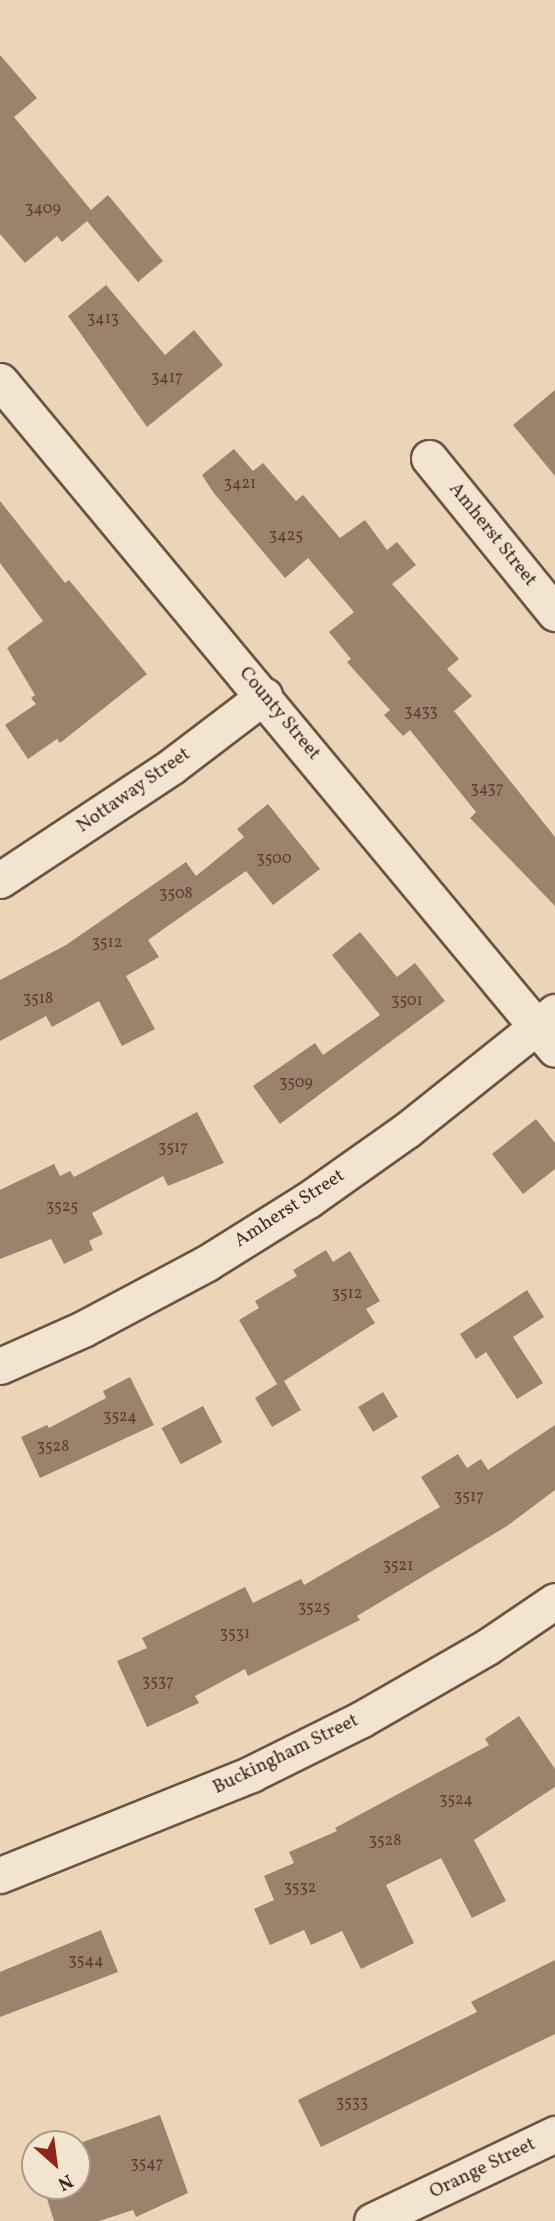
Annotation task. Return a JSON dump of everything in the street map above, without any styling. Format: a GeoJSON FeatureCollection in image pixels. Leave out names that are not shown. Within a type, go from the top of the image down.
{"type":"FeatureCollection","features":[{"type":"Feature","properties":{"kind":"street","name":"County Street"},"geometry":{"type":"LineString","coordinates":[[0,381],[549,1030]]}},
{"type":"Feature","properties":{"kind":"street","name":"Amherst Street"},"geometry":{"type":"LineString","coordinates":[[429,458],[555,613]]}},
{"type":"Feature","properties":{"kind":"street","name":"Nottaway Street"},"geometry":{"type":"LineString","coordinates":[[0,880],[172,766],[264,696]]}},
{"type":"Feature","properties":{"kind":"street","name":"Amherst Street"},"geometry":{"type":"LineString","coordinates":[[0,1366],[83,1329],[207,1263],[308,1200],[549,1030]]}},
{"type":"Feature","properties":{"kind":"street","name":"Buckingham Street"},"geometry":{"type":"LineString","coordinates":[[0,1875],[263,1768],[360,1720],[487,1647],[555,1601]]}},
{"type":"Feature","properties":{"kind":"street","name":"Orange Street"},"geometry":{"type":"LineString","coordinates":[[372,2221],[555,2133]]}},
{"type":"Feature","properties":{"kind":"building"},"geometry":{"type":"Polygon","coordinates":[[[0,55],[37,98],[14,117],[91,210],[108,195],[163,261],[138,282],[87,221],[62,242],[57,236],[25,263],[0,234],[0,55]]]}},
{"type":"Feature","properties":{"kind":"building"},"geometry":{"type":"Polygon","coordinates":[[[106,285],[165,355],[194,330],[223,365],[147,427],[68,316],[106,285]]]}},
{"type":"Feature","properties":{"kind":"building"},"geometry":{"type":"Polygon","coordinates":[[[555,390],[555,476],[513,425],[555,390]]]}},
{"type":"Feature","properties":{"kind":"building"},"geometry":{"type":"Polygon","coordinates":[[[234,449],[253,471],[263,463],[296,501],[303,495],[340,538],[365,520],[387,550],[397,542],[416,565],[392,584],[459,659],[447,669],[472,696],[454,711],[555,837],[555,906],[470,818],[476,812],[410,730],[403,736],[384,715],[390,710],[347,662],[351,659],[329,632],[354,612],[308,558],[285,578],[213,492],[202,475],[234,449]]]}},
{"type":"Feature","properties":{"kind":"building"},"geometry":{"type":"Polygon","coordinates":[[[0,501],[65,583],[69,580],[147,674],[60,743],[57,739],[28,759],[5,725],[36,704],[31,698],[35,695],[7,648],[43,621],[0,563],[0,501]]]}},
{"type":"Feature","properties":{"kind":"building"},"geometry":{"type":"Polygon","coordinates":[[[268,804],[320,869],[273,905],[246,871],[148,940],[159,957],[126,976],[155,1029],[122,1046],[99,1001],[52,1027],[46,1016],[0,1041],[0,980],[66,945],[186,862],[196,876],[244,837],[237,829],[268,804]]]}},
{"type":"Feature","properties":{"kind":"building"},"geometry":{"type":"Polygon","coordinates":[[[360,932],[397,977],[415,963],[445,1001],[280,1124],[253,1086],[315,1043],[323,1055],[380,1015],[332,955],[360,932]]]}},
{"type":"Feature","properties":{"kind":"building"},"geometry":{"type":"Polygon","coordinates":[[[197,1112],[224,1163],[168,1186],[163,1176],[92,1213],[103,1234],[89,1241],[93,1250],[64,1264],[51,1239],[0,1259],[0,1190],[54,1164],[60,1176],[70,1171],[74,1177],[197,1112]]]}},
{"type":"Feature","properties":{"kind":"building"},"geometry":{"type":"Polygon","coordinates":[[[536,1119],[555,1143],[555,1169],[523,1194],[492,1154],[536,1119]]]}},
{"type":"Feature","properties":{"kind":"building"},"geometry":{"type":"Polygon","coordinates":[[[326,1250],[333,1262],[350,1251],[380,1301],[366,1309],[375,1323],[284,1381],[301,1410],[272,1427],[255,1398],[277,1384],[239,1320],[259,1308],[255,1301],[297,1276],[293,1270],[326,1250]]]}},
{"type":"Feature","properties":{"kind":"building"},"geometry":{"type":"Polygon","coordinates":[[[527,1290],[544,1317],[513,1337],[543,1383],[517,1399],[486,1352],[476,1359],[460,1334],[527,1290]]]}},
{"type":"Feature","properties":{"kind":"building"},"geometry":{"type":"Polygon","coordinates":[[[130,1377],[154,1425],[40,1478],[21,1437],[47,1425],[49,1428],[106,1398],[103,1391],[130,1377]]]}},
{"type":"Feature","properties":{"kind":"building"},"geometry":{"type":"Polygon","coordinates":[[[383,1392],[398,1417],[373,1432],[358,1407],[383,1392]]]}},
{"type":"Feature","properties":{"kind":"building"},"geometry":{"type":"Polygon","coordinates":[[[203,1406],[222,1442],[181,1464],[162,1428],[203,1406]]]}},
{"type":"Feature","properties":{"kind":"building"},"geometry":{"type":"Polygon","coordinates":[[[555,1425],[555,1490],[507,1526],[357,1616],[360,1620],[248,1676],[245,1669],[195,1696],[199,1703],[147,1727],[117,1661],[147,1648],[142,1638],[245,1587],[253,1603],[301,1579],[304,1585],[440,1507],[421,1477],[458,1454],[467,1468],[481,1459],[488,1470],[555,1425]]]}},
{"type":"Feature","properties":{"kind":"building"},"geometry":{"type":"Polygon","coordinates":[[[519,1716],[555,1769],[555,1787],[474,1840],[506,1901],[472,1918],[441,1858],[386,1885],[414,1943],[361,1969],[342,1931],[311,1945],[304,1930],[270,1945],[254,1909],[274,1900],[264,1876],[294,1863],[289,1852],[337,1831],[335,1828],[489,1745],[485,1739],[519,1716]]]}},
{"type":"Feature","properties":{"kind":"building"},"geometry":{"type":"Polygon","coordinates":[[[101,1930],[118,1972],[0,2017],[0,1972],[101,1930]]]}},
{"type":"Feature","properties":{"kind":"building"},"geometry":{"type":"Polygon","coordinates":[[[555,1960],[555,2034],[321,2147],[298,2100],[477,2012],[471,2002],[555,1960]]]}},
{"type":"Feature","properties":{"kind":"building"},"geometry":{"type":"Polygon","coordinates":[[[160,2115],[188,2193],[136,2217],[133,2210],[99,2221],[54,2221],[47,2200],[91,2200],[91,2139],[160,2115]]]}}]}
